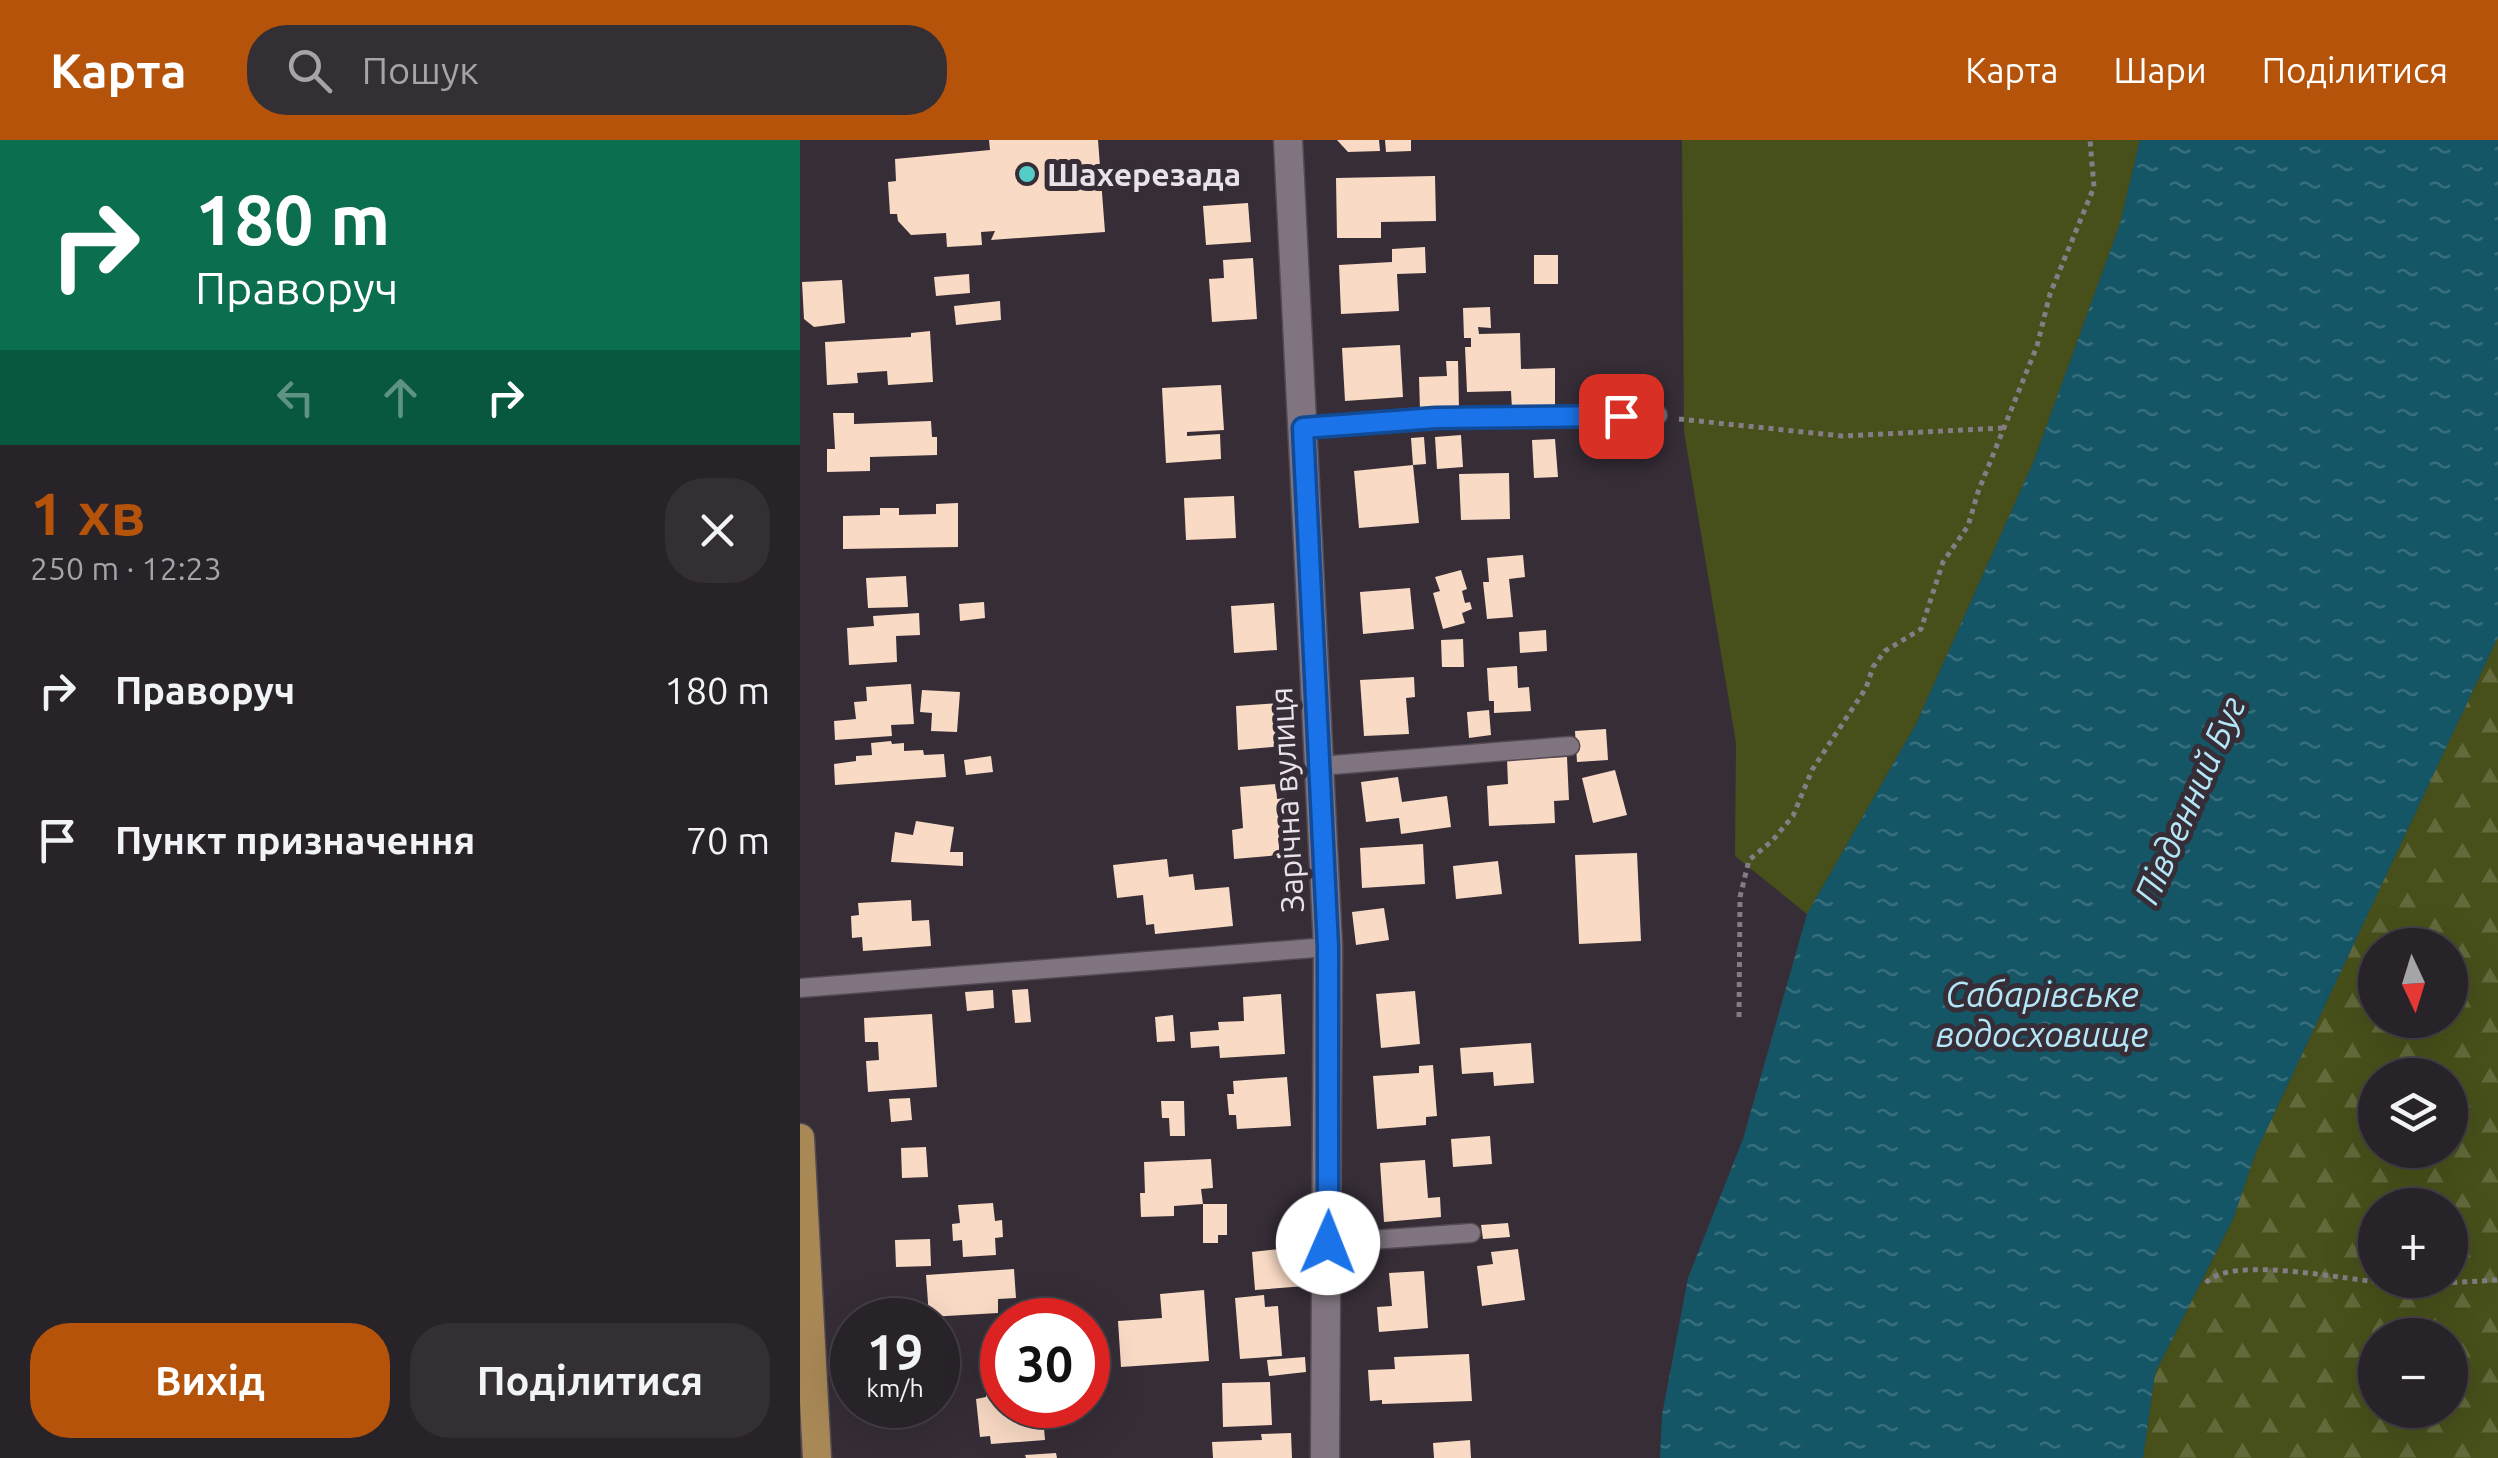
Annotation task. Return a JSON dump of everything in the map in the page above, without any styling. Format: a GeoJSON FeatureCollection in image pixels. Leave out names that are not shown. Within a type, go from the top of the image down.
{"type":"FeatureCollection","features":[{"type":"Feature","properties":{"kind":"main road"},"geometry":{"type":"LineString","coordinates":[[800,1138],[817,1458]]}},
{"type":"Feature","properties":{"kind":"street","name":"Зарічна вулиця"},"geometry":{"type":"LineString","coordinates":[[1288,140],[1328,947],[1325,1458]]}},
{"type":"Feature","properties":{"kind":"lane"},"geometry":{"type":"LineString","coordinates":[[1303,428],[1436,418],[1658,415]]}},
{"type":"Feature","properties":{"kind":"lane"},"geometry":{"type":"LineString","coordinates":[[1320,766],[1570,746]]}},
{"type":"Feature","properties":{"kind":"lane"},"geometry":{"type":"LineString","coordinates":[[800,988],[1328,947]]}},
{"type":"Feature","properties":{"kind":"lane"},"geometry":{"type":"LineString","coordinates":[[1328,1243],[1471,1233]]}},
{"type":"Feature","properties":{"kind":"path"},"geometry":{"type":"LineString","coordinates":[[1740,1016],[1740,897],[1749,860],[1772,842],[1793,816],[1812,770],[1866,688],[1873,667],[1885,651],[1921,629],[1942,562],[1968,526],[1978,492],[2038,346],[2056,278],[2094,187],[2090,140]]}},
{"type":"Feature","properties":{"kind":"path"},"geometry":{"type":"LineString","coordinates":[[1658,415],[1718,425],[1842,436],[2004,428]]}},
{"type":"Feature","properties":{"kind":"path"},"geometry":{"type":"LineString","coordinates":[[2206,1284],[2212,1276],[2246,1270],[2282,1270],[2336,1280],[2390,1283],[2498,1280]]}},
{"type":"Feature","properties":{"kind":"green space"},"geometry":{"type":"Polygon","coordinates":[[[1682,140],[2140,140],[2120,224],[2033,463],[1916,724],[1807,914],[1735,856],[1736,743],[1684,432],[1682,140]]]}},
{"type":"Feature","properties":{"kind":"green space"},"geometry":{"type":"Polygon","coordinates":[[[2498,637],[2498,1458],[2143,1458],[2155,1373],[2233,1219],[2256,1152],[2358,935],[2358,1038],[2468,1038],[2468,928],[2361,928],[2498,637]]]}},
{"type":"Feature","properties":{"kind":"water","name":"Сабарівське водосховище"},"geometry":{"type":"Polygon","coordinates":[[[2140,140],[2498,140],[2498,637],[2256,1152],[2233,1219],[2155,1373],[2143,1458],[1660,1458],[1662,1415],[1688,1278],[1743,1139],[1807,914],[1916,724],[2033,463],[2120,224],[2140,140]]]}},
{"type":"Feature","properties":{"kind":"building"},"geometry":{"type":"Polygon","coordinates":[[[989,140],[1098,140],[1105,232],[991,240],[995,231],[981,232],[982,245],[947,247],[946,233],[911,235],[898,221],[897,214],[890,214],[888,182],[896,181],[895,159],[990,150],[989,140]]]}},
{"type":"Feature","properties":{"kind":"building"},"geometry":{"type":"Polygon","coordinates":[[[1337,140],[1379,140],[1380,151],[1348,152],[1337,140]]]}},
{"type":"Feature","properties":{"kind":"building"},"geometry":{"type":"Polygon","coordinates":[[[1385,140],[1411,140],[1411,151],[1386,152],[1385,140]]]}},
{"type":"Feature","properties":{"kind":"building"},"geometry":{"type":"Polygon","coordinates":[[[1435,176],[1436,221],[1381,222],[1381,238],[1337,238],[1336,178],[1435,176]]]}},
{"type":"Feature","properties":{"kind":"building"},"geometry":{"type":"Polygon","coordinates":[[[1248,203],[1251,242],[1206,245],[1203,206],[1248,203]]]}},
{"type":"Feature","properties":{"kind":"building"},"geometry":{"type":"Polygon","coordinates":[[[1425,247],[1426,273],[1397,274],[1399,311],[1341,314],[1339,265],[1392,262],[1392,249],[1425,247]]]}},
{"type":"Feature","properties":{"kind":"building"},"geometry":{"type":"Polygon","coordinates":[[[1534,255],[1558,255],[1558,284],[1534,284],[1534,255]]]}},
{"type":"Feature","properties":{"kind":"building"},"geometry":{"type":"Polygon","coordinates":[[[1253,258],[1257,319],[1212,322],[1209,279],[1224,278],[1223,260],[1253,258]]]}},
{"type":"Feature","properties":{"kind":"building"},"geometry":{"type":"Polygon","coordinates":[[[969,274],[970,293],[936,296],[934,277],[969,274]]]}},
{"type":"Feature","properties":{"kind":"building"},"geometry":{"type":"Polygon","coordinates":[[[842,280],[845,323],[814,327],[804,319],[802,282],[842,280]]]}},
{"type":"Feature","properties":{"kind":"building"},"geometry":{"type":"Polygon","coordinates":[[[1000,301],[1001,320],[956,325],[954,306],[1000,301]]]}},
{"type":"Feature","properties":{"kind":"building"},"geometry":{"type":"Polygon","coordinates":[[[1490,307],[1491,328],[1478,327],[1479,334],[1520,333],[1521,369],[1555,368],[1555,408],[1512,409],[1511,391],[1467,392],[1465,347],[1471,347],[1471,338],[1464,338],[1463,308],[1490,307]]]}},
{"type":"Feature","properties":{"kind":"building"},"geometry":{"type":"Polygon","coordinates":[[[930,331],[933,382],[888,385],[887,371],[857,373],[858,383],[827,385],[825,342],[911,337],[911,333],[930,331]]]}},
{"type":"Feature","properties":{"kind":"building"},"geometry":{"type":"Polygon","coordinates":[[[1400,345],[1403,397],[1345,401],[1342,348],[1400,345]]]}},
{"type":"Feature","properties":{"kind":"building"},"geometry":{"type":"Polygon","coordinates":[[[1446,361],[1458,361],[1459,409],[1420,410],[1419,377],[1447,376],[1446,361]]]}},
{"type":"Feature","properties":{"kind":"building"},"geometry":{"type":"Polygon","coordinates":[[[1221,385],[1224,430],[1187,432],[1187,436],[1220,434],[1221,459],[1166,463],[1162,388],[1221,385]]]}},
{"type":"Feature","properties":{"kind":"building"},"geometry":{"type":"Polygon","coordinates":[[[833,413],[854,413],[854,424],[931,421],[932,437],[937,437],[937,455],[870,457],[870,471],[827,472],[827,449],[835,449],[833,413]]]}},
{"type":"Feature","properties":{"kind":"building"},"geometry":{"type":"Polygon","coordinates":[[[1461,435],[1463,467],[1437,469],[1435,437],[1461,435]]]}},
{"type":"Feature","properties":{"kind":"building"},"geometry":{"type":"Polygon","coordinates":[[[1424,437],[1426,464],[1413,465],[1411,438],[1424,437]]]}},
{"type":"Feature","properties":{"kind":"building"},"geometry":{"type":"Polygon","coordinates":[[[1555,439],[1558,477],[1534,478],[1532,440],[1555,439]]]}},
{"type":"Feature","properties":{"kind":"building"},"geometry":{"type":"Polygon","coordinates":[[[1413,465],[1419,523],[1359,528],[1354,471],[1413,465]]]}},
{"type":"Feature","properties":{"kind":"building"},"geometry":{"type":"Polygon","coordinates":[[[1509,473],[1510,519],[1461,520],[1459,474],[1509,473]]]}},
{"type":"Feature","properties":{"kind":"building"},"geometry":{"type":"Polygon","coordinates":[[[1234,496],[1236,538],[1186,540],[1184,498],[1234,496]]]}},
{"type":"Feature","properties":{"kind":"building"},"geometry":{"type":"Polygon","coordinates":[[[958,503],[958,547],[843,549],[843,516],[880,515],[880,508],[899,508],[899,515],[936,514],[936,504],[958,503]]]}},
{"type":"Feature","properties":{"kind":"building"},"geometry":{"type":"Polygon","coordinates":[[[1523,555],[1525,577],[1509,579],[1513,617],[1487,619],[1483,582],[1489,582],[1487,558],[1523,555]]]}},
{"type":"Feature","properties":{"kind":"building"},"geometry":{"type":"Polygon","coordinates":[[[1461,570],[1467,589],[1462,591],[1465,603],[1470,602],[1472,609],[1462,613],[1465,623],[1443,629],[1433,593],[1440,591],[1435,577],[1461,570]]]}},
{"type":"Feature","properties":{"kind":"building"},"geometry":{"type":"Polygon","coordinates":[[[906,576],[908,607],[868,608],[866,578],[906,576]]]}},
{"type":"Feature","properties":{"kind":"building"},"geometry":{"type":"Polygon","coordinates":[[[1410,588],[1414,629],[1363,634],[1360,592],[1410,588]]]}},
{"type":"Feature","properties":{"kind":"building"},"geometry":{"type":"Polygon","coordinates":[[[984,602],[985,618],[960,621],[959,604],[984,602]]]}},
{"type":"Feature","properties":{"kind":"building"},"geometry":{"type":"Polygon","coordinates":[[[1274,603],[1277,650],[1234,653],[1231,606],[1274,603]]]}},
{"type":"Feature","properties":{"kind":"building"},"geometry":{"type":"Polygon","coordinates":[[[919,613],[920,635],[896,636],[897,662],[849,665],[847,628],[874,626],[873,616],[919,613]]]}},
{"type":"Feature","properties":{"kind":"building"},"geometry":{"type":"Polygon","coordinates":[[[1546,630],[1547,651],[1520,653],[1519,632],[1546,630]]]}},
{"type":"Feature","properties":{"kind":"building"},"geometry":{"type":"Polygon","coordinates":[[[1463,639],[1464,667],[1442,667],[1441,640],[1463,639]]]}},
{"type":"Feature","properties":{"kind":"building"},"geometry":{"type":"Polygon","coordinates":[[[1517,666],[1518,688],[1529,687],[1531,711],[1494,713],[1494,701],[1489,701],[1487,668],[1517,666]]]}},
{"type":"Feature","properties":{"kind":"building"},"geometry":{"type":"Polygon","coordinates":[[[1414,677],[1415,697],[1406,698],[1409,734],[1364,736],[1360,680],[1414,677]]]}},
{"type":"Feature","properties":{"kind":"building"},"geometry":{"type":"Polygon","coordinates":[[[911,684],[914,724],[891,725],[892,736],[835,740],[834,721],[856,719],[854,702],[867,701],[866,687],[911,684]]]}},
{"type":"Feature","properties":{"kind":"building"},"geometry":{"type":"Polygon","coordinates":[[[922,690],[960,692],[957,732],[931,731],[932,713],[920,712],[922,690]]]}},
{"type":"Feature","properties":{"kind":"building"},"geometry":{"type":"Polygon","coordinates":[[[1281,703],[1284,746],[1238,750],[1236,706],[1281,703]]]}},
{"type":"Feature","properties":{"kind":"building"},"geometry":{"type":"Polygon","coordinates":[[[1489,710],[1491,735],[1469,738],[1467,712],[1489,710]]]}},
{"type":"Feature","properties":{"kind":"building"},"geometry":{"type":"Polygon","coordinates":[[[1606,729],[1608,760],[1577,762],[1575,731],[1606,729]]]}},
{"type":"Feature","properties":{"kind":"building"},"geometry":{"type":"Polygon","coordinates":[[[871,743],[904,743],[904,751],[944,754],[946,777],[835,785],[834,764],[872,755],[871,743]]]}},
{"type":"Feature","properties":{"kind":"building"},"geometry":{"type":"Polygon","coordinates":[[[991,756],[993,772],[966,775],[964,760],[991,756]]]}},
{"type":"Feature","properties":{"kind":"building"},"geometry":{"type":"Polygon","coordinates":[[[1567,757],[1569,800],[1554,801],[1555,823],[1489,826],[1487,786],[1508,784],[1507,759],[1567,757]]]}},
{"type":"Feature","properties":{"kind":"building"},"geometry":{"type":"Polygon","coordinates":[[[1615,770],[1627,815],[1593,823],[1582,778],[1615,770]]]}},
{"type":"Feature","properties":{"kind":"building"},"geometry":{"type":"Polygon","coordinates":[[[1398,777],[1402,802],[1447,796],[1451,827],[1401,834],[1399,818],[1366,822],[1361,782],[1398,777]]]}},
{"type":"Feature","properties":{"kind":"building"},"geometry":{"type":"Polygon","coordinates":[[[1276,784],[1277,799],[1285,798],[1288,838],[1278,838],[1280,855],[1234,859],[1232,830],[1243,828],[1240,787],[1276,784]]]}},
{"type":"Feature","properties":{"kind":"building"},"geometry":{"type":"Polygon","coordinates":[[[916,821],[954,827],[950,852],[963,852],[963,866],[891,862],[895,832],[913,835],[916,821]]]}},
{"type":"Feature","properties":{"kind":"building"},"geometry":{"type":"Polygon","coordinates":[[[1423,844],[1425,884],[1362,888],[1360,848],[1423,844]]]}},
{"type":"Feature","properties":{"kind":"building"},"geometry":{"type":"Polygon","coordinates":[[[1637,853],[1641,941],[1579,944],[1575,855],[1637,853]]]}},
{"type":"Feature","properties":{"kind":"building"},"geometry":{"type":"Polygon","coordinates":[[[1167,859],[1169,877],[1193,874],[1195,890],[1229,887],[1233,926],[1155,934],[1154,924],[1146,925],[1143,895],[1117,898],[1113,865],[1167,859]]]}},
{"type":"Feature","properties":{"kind":"building"},"geometry":{"type":"Polygon","coordinates":[[[1498,861],[1502,894],[1456,899],[1453,866],[1498,861]]]}},
{"type":"Feature","properties":{"kind":"building"},"geometry":{"type":"Polygon","coordinates":[[[911,900],[912,921],[929,920],[931,946],[863,951],[862,937],[852,938],[851,916],[859,915],[858,903],[911,900]]]}},
{"type":"Feature","properties":{"kind":"building"},"geometry":{"type":"Polygon","coordinates":[[[1384,908],[1389,940],[1356,945],[1352,912],[1384,908]]]}},
{"type":"Feature","properties":{"kind":"building"},"geometry":{"type":"Polygon","coordinates":[[[1028,989],[1031,1022],[1015,1023],[1012,990],[1028,989]]]}},
{"type":"Feature","properties":{"kind":"building"},"geometry":{"type":"Polygon","coordinates":[[[993,990],[994,1008],[967,1011],[965,992],[993,990]]]}},
{"type":"Feature","properties":{"kind":"building"},"geometry":{"type":"Polygon","coordinates":[[[1415,991],[1420,1044],[1381,1048],[1376,994],[1415,991]]]}},
{"type":"Feature","properties":{"kind":"building"},"geometry":{"type":"Polygon","coordinates":[[[1281,994],[1285,1054],[1220,1058],[1219,1046],[1191,1048],[1190,1032],[1219,1030],[1218,1022],[1244,1021],[1243,997],[1281,994]]]}},
{"type":"Feature","properties":{"kind":"building"},"geometry":{"type":"Polygon","coordinates":[[[932,1014],[937,1087],[868,1092],[866,1061],[879,1060],[878,1042],[865,1042],[864,1018],[932,1014]]]}},
{"type":"Feature","properties":{"kind":"building"},"geometry":{"type":"Polygon","coordinates":[[[1173,1015],[1175,1041],[1157,1042],[1155,1017],[1173,1015]]]}},
{"type":"Feature","properties":{"kind":"building"},"geometry":{"type":"Polygon","coordinates":[[[1531,1043],[1534,1083],[1494,1086],[1493,1072],[1462,1074],[1460,1048],[1531,1043]]]}},
{"type":"Feature","properties":{"kind":"building"},"geometry":{"type":"Polygon","coordinates":[[[1433,1065],[1437,1116],[1426,1117],[1426,1125],[1377,1129],[1373,1076],[1419,1073],[1419,1066],[1433,1065]]]}},
{"type":"Feature","properties":{"kind":"building"},"geometry":{"type":"Polygon","coordinates":[[[1287,1077],[1291,1126],[1237,1129],[1236,1115],[1229,1115],[1227,1094],[1234,1094],[1233,1081],[1287,1077]]]}},
{"type":"Feature","properties":{"kind":"building"},"geometry":{"type":"Polygon","coordinates":[[[910,1098],[912,1120],[891,1122],[889,1099],[910,1098]]]}},
{"type":"Feature","properties":{"kind":"building"},"geometry":{"type":"Polygon","coordinates":[[[1161,1101],[1184,1101],[1185,1136],[1170,1136],[1169,1118],[1162,1118],[1161,1101]]]}},
{"type":"Feature","properties":{"kind":"building"},"geometry":{"type":"Polygon","coordinates":[[[1490,1136],[1492,1164],[1453,1167],[1451,1139],[1490,1136]]]}},
{"type":"Feature","properties":{"kind":"building"},"geometry":{"type":"Polygon","coordinates":[[[926,1147],[928,1177],[902,1178],[901,1148],[926,1147]]]}},
{"type":"Feature","properties":{"kind":"building"},"geometry":{"type":"Polygon","coordinates":[[[1211,1159],[1213,1188],[1201,1189],[1203,1204],[1174,1206],[1174,1216],[1141,1217],[1144,1162],[1211,1159]]]}},
{"type":"Feature","properties":{"kind":"building"},"geometry":{"type":"Polygon","coordinates":[[[1425,1160],[1428,1198],[1440,1197],[1441,1217],[1384,1222],[1380,1163],[1425,1160]]]}},
{"type":"Feature","properties":{"kind":"building"},"geometry":{"type":"Polygon","coordinates":[[[993,1203],[995,1221],[1002,1220],[1003,1237],[995,1238],[996,1255],[963,1257],[962,1240],[953,1241],[952,1224],[960,1223],[958,1205],[993,1203]]]}},
{"type":"Feature","properties":{"kind":"building"},"geometry":{"type":"Polygon","coordinates":[[[1203,1204],[1227,1204],[1227,1235],[1218,1235],[1218,1243],[1203,1243],[1203,1204]]]}},
{"type":"Feature","properties":{"kind":"building"},"geometry":{"type":"Polygon","coordinates":[[[1508,1223],[1510,1237],[1483,1239],[1481,1225],[1508,1223]]]}},
{"type":"Feature","properties":{"kind":"building"},"geometry":{"type":"Polygon","coordinates":[[[930,1239],[931,1266],[896,1267],[895,1240],[930,1239]]]}},
{"type":"Feature","properties":{"kind":"building"},"geometry":{"type":"Polygon","coordinates":[[[1289,1248],[1290,1266],[1304,1265],[1306,1286],[1255,1290],[1252,1252],[1289,1248]]]}},
{"type":"Feature","properties":{"kind":"building"},"geometry":{"type":"Polygon","coordinates":[[[1518,1249],[1525,1300],[1482,1306],[1477,1266],[1493,1264],[1491,1252],[1518,1249]]]}},
{"type":"Feature","properties":{"kind":"building"},"geometry":{"type":"Polygon","coordinates":[[[1014,1269],[1016,1298],[980,1298],[980,1314],[960,1315],[960,1298],[928,1298],[926,1275],[1014,1269]]]}},
{"type":"Feature","properties":{"kind":"building"},"geometry":{"type":"Polygon","coordinates":[[[1424,1271],[1428,1328],[1379,1332],[1377,1307],[1392,1306],[1389,1273],[1424,1271]]]}},
{"type":"Feature","properties":{"kind":"building"},"geometry":{"type":"Polygon","coordinates":[[[1204,1290],[1209,1361],[1121,1367],[1118,1321],[1162,1318],[1160,1294],[1204,1290]]]}},
{"type":"Feature","properties":{"kind":"building"},"geometry":{"type":"Polygon","coordinates":[[[1264,1295],[1265,1307],[1278,1306],[1282,1356],[1240,1359],[1235,1298],[1264,1295]]]}},
{"type":"Feature","properties":{"kind":"building"},"geometry":{"type":"Polygon","coordinates":[[[1469,1354],[1472,1401],[1370,1401],[1368,1370],[1395,1369],[1394,1357],[1469,1354]]]}},
{"type":"Feature","properties":{"kind":"building"},"geometry":{"type":"Polygon","coordinates":[[[1305,1357],[1306,1372],[1269,1376],[1267,1360],[1305,1357]]]}},
{"type":"Feature","properties":{"kind":"building"},"geometry":{"type":"Polygon","coordinates":[[[1270,1382],[1272,1425],[1223,1427],[1222,1383],[1270,1382]]]}},
{"type":"Feature","properties":{"kind":"building"},"geometry":{"type":"Polygon","coordinates":[[[980,1398],[980,1428],[1044,1428],[1045,1440],[991,1444],[990,1436],[980,1437],[976,1399],[980,1398]]]}},
{"type":"Feature","properties":{"kind":"building"},"geometry":{"type":"Polygon","coordinates":[[[1291,1433],[1292,1458],[1213,1458],[1212,1442],[1262,1440],[1261,1434],[1291,1433]]]}},
{"type":"Feature","properties":{"kind":"building"},"geometry":{"type":"Polygon","coordinates":[[[1470,1440],[1471,1458],[1434,1458],[1433,1443],[1470,1440]]]}},
{"type":"Feature","properties":{"kind":"building"},"geometry":{"type":"Polygon","coordinates":[[[1056,1453],[1057,1458],[1025,1455],[1056,1453]]]}},
{"type":"Feature","properties":{"kind":"place","name":"Шахерезада"},"geometry":{"type":"Point","coordinates":[1027,174]}},
{"type":"Feature","properties":{"kind":"route"},"geometry":{"type":"LineString","coordinates":[[1328,1243],[1328,947],[1303,428],[1436,418],[1621,416]]}},
{"type":"Feature","properties":{"kind":"water label","name":"Південний Буг"},"geometry":{"type":"Point","coordinates":[2189,800]}}]}
